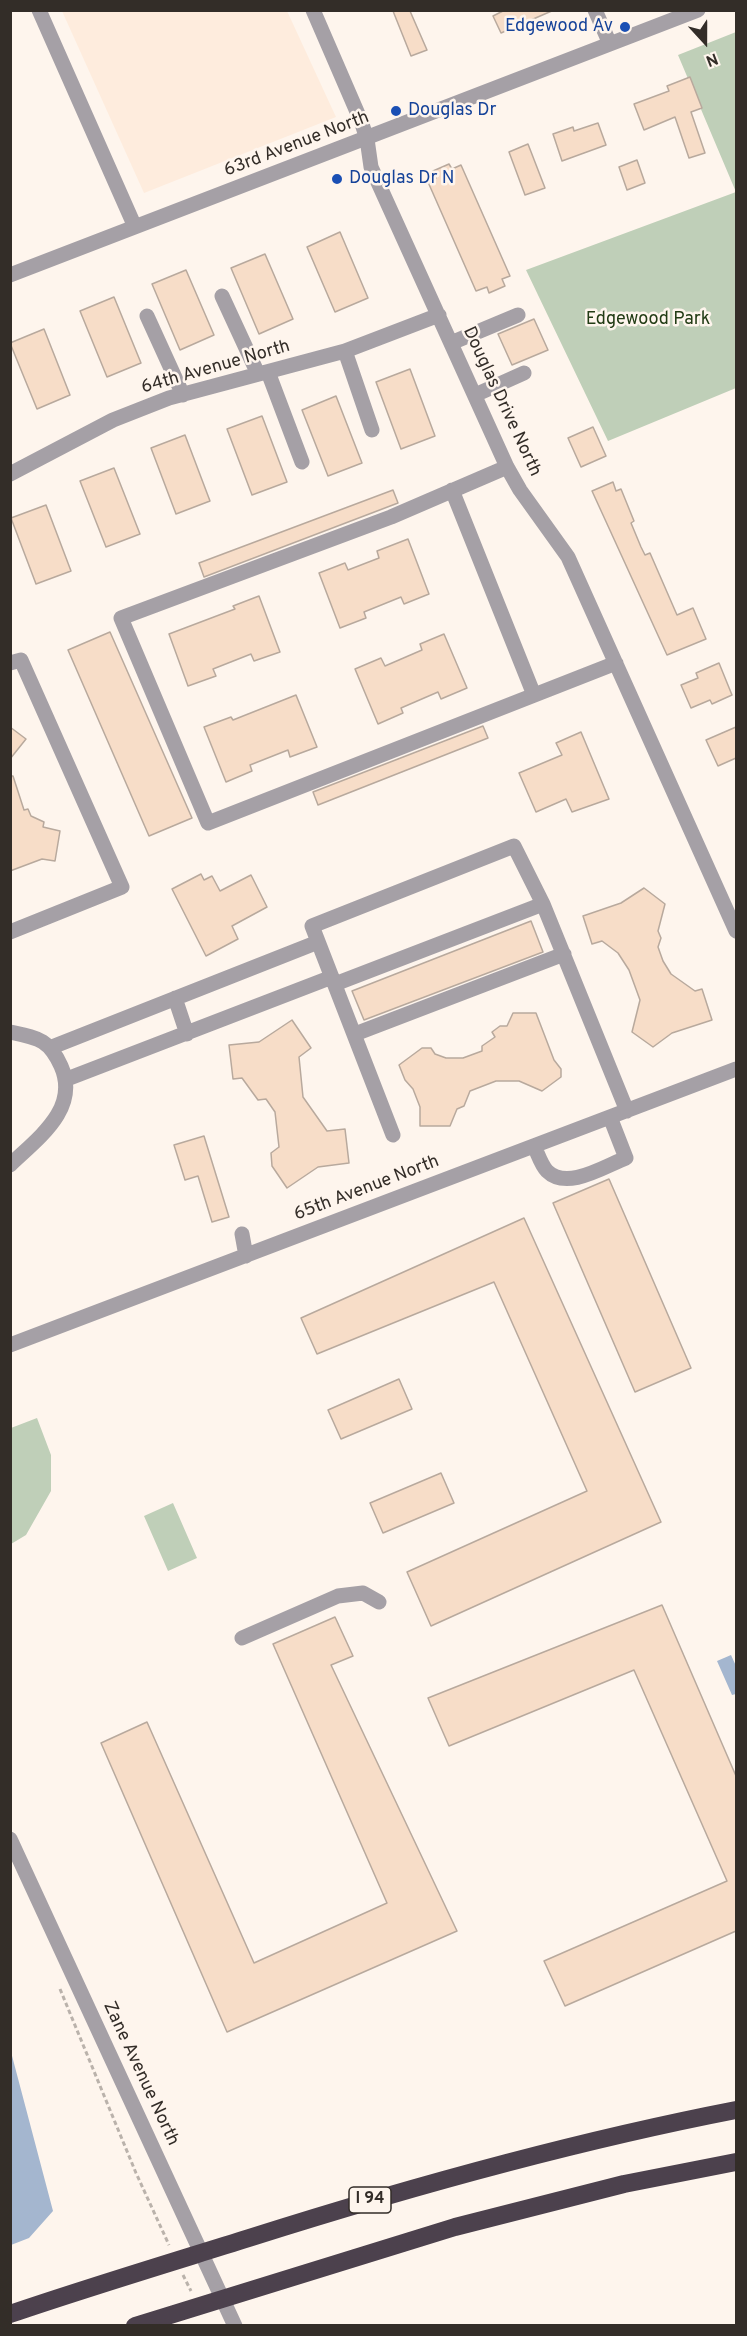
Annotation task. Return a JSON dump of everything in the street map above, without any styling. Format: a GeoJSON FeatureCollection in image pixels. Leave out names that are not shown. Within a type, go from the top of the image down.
{"type":"FeatureCollection","features":[{"type":"Feature","properties":{"kind":"highway","name":"I 94"},"geometry":{"type":"LineString","coordinates":[[10,2314],[446,2178],[618,2134],[736,2110]]}},
{"type":"Feature","properties":{"kind":"highway"},"geometry":{"type":"LineString","coordinates":[[135,2325],[454,2227],[613,2187],[736,2162]]}},
{"type":"Feature","properties":{"kind":"street"},"geometry":{"type":"LineString","coordinates":[[39,10],[135,227]]}},
{"type":"Feature","properties":{"kind":"street","name":"Douglas Drive North"},"geometry":{"type":"LineString","coordinates":[[312,10],[367,139],[371,167],[507,467],[568,557],[736,931]]}},
{"type":"Feature","properties":{"kind":"street"},"geometry":{"type":"LineString","coordinates":[[595,10],[610,44]]}},
{"type":"Feature","properties":{"kind":"street","name":"63rd Avenue North"},"geometry":{"type":"LineString","coordinates":[[10,275],[698,10]]}},
{"type":"Feature","properties":{"kind":"street"},"geometry":{"type":"LineString","coordinates":[[222,296],[263,373],[302,462]]}},
{"type":"Feature","properties":{"kind":"street","name":"64th Avenue North"},"geometry":{"type":"LineString","coordinates":[[10,474],[113,420],[183,395],[345,351],[439,315]]}},
{"type":"Feature","properties":{"kind":"street"},"geometry":{"type":"LineString","coordinates":[[451,343],[518,315]]}},
{"type":"Feature","properties":{"kind":"street"},"geometry":{"type":"LineString","coordinates":[[147,316],[183,395]]}},
{"type":"Feature","properties":{"kind":"street"},"geometry":{"type":"LineString","coordinates":[[345,351],[372,430]]}},
{"type":"Feature","properties":{"kind":"street"},"geometry":{"type":"LineString","coordinates":[[475,395],[524,373]]}},
{"type":"Feature","properties":{"kind":"street"},"geometry":{"type":"LineString","coordinates":[[507,467],[391,517],[121,618],[208,823],[616,663]]}},
{"type":"Feature","properties":{"kind":"street"},"geometry":{"type":"LineString","coordinates":[[452,490],[534,695]]}},
{"type":"Feature","properties":{"kind":"street"},"geometry":{"type":"LineString","coordinates":[[10,663],[21,660],[122,887],[10,932]]}},
{"type":"Feature","properties":{"kind":"street"},"geometry":{"type":"LineString","coordinates":[[393,1135],[312,926],[514,846],[543,904],[627,1111]]}},
{"type":"Feature","properties":{"kind":"street"},"geometry":{"type":"LineString","coordinates":[[67,1079],[543,904]]}},
{"type":"Feature","properties":{"kind":"street"},"geometry":{"type":"LineString","coordinates":[[52,1047],[318,942]]}},
{"type":"Feature","properties":{"kind":"street"},"geometry":{"type":"LineString","coordinates":[[355,1034],[564,954]]}},
{"type":"Feature","properties":{"kind":"street"},"geometry":{"type":"LineString","coordinates":[[175,998],[186,1034]]}},
{"type":"Feature","properties":{"kind":"street"},"geometry":{"type":"LineString","coordinates":[[10,1032],[34,1038],[52,1047],[67,1079],[61,1108],[53,1125],[10,1165]]}},
{"type":"Feature","properties":{"kind":"street","name":"65th Avenue North"},"geometry":{"type":"LineString","coordinates":[[10,1345],[736,1069]]}},
{"type":"Feature","properties":{"kind":"street"},"geometry":{"type":"LineString","coordinates":[[534,1146],[544,1169],[562,1179],[575,1178],[626,1158],[610,1117]]}},
{"type":"Feature","properties":{"kind":"street"},"geometry":{"type":"LineString","coordinates":[[242,1234],[246,1256]]}},
{"type":"Feature","properties":{"kind":"street"},"geometry":{"type":"LineString","coordinates":[[243,1638],[338,1596],[363,1593],[379,1602]]}},
{"type":"Feature","properties":{"kind":"street","name":"Zane Avenue North"},"geometry":{"type":"LineString","coordinates":[[10,1839],[235,2325]]}},
{"type":"Feature","properties":{"kind":"path"},"geometry":{"type":"LineString","coordinates":[[58,1983],[144,2189]]}},
{"type":"Feature","properties":{"kind":"shaded area"},"geometry":{"type":"Polygon","coordinates":[[[62,11],[287,11],[336,117],[144,193],[62,11]]]}},
{"type":"Feature","properties":{"kind":"green space"},"geometry":{"type":"Polygon","coordinates":[[[736,32],[736,192],[678,55],[736,32]]]}},
{"type":"Feature","properties":{"kind":"green space","name":"Edgewood Park"},"geometry":{"type":"Polygon","coordinates":[[[736,192],[736,388],[608,441],[526,270],[736,192]]]}},
{"type":"Feature","properties":{"kind":"green space"},"geometry":{"type":"Polygon","coordinates":[[[37,1418],[51,1455],[51,1491],[26,1535],[11,1544],[11,1428],[37,1418]]]}},
{"type":"Feature","properties":{"kind":"green space"},"geometry":{"type":"Polygon","coordinates":[[[173,1503],[197,1558],[168,1571],[144,1516],[173,1503]]]}},
{"type":"Feature","properties":{"kind":"water"},"geometry":{"type":"Polygon","coordinates":[[[731,1655],[736,1666],[736,1694],[732,1695],[717,1661],[731,1655]]]}},
{"type":"Feature","properties":{"kind":"water"},"geometry":{"type":"Polygon","coordinates":[[[11,2052],[53,2211],[29,2238],[11,2245],[11,2052]]]}},
{"type":"Feature","properties":{"kind":"building"},"geometry":{"type":"Polygon","coordinates":[[[505,10],[554,10],[501,33],[493,16],[505,10]]]}},
{"type":"Feature","properties":{"kind":"building"},"geometry":{"type":"Polygon","coordinates":[[[393,11],[410,11],[427,50],[411,56],[393,11]]]}},
{"type":"Feature","properties":{"kind":"building"},"geometry":{"type":"Polygon","coordinates":[[[690,77],[702,108],[691,112],[705,153],[689,158],[675,117],[644,130],[634,104],[669,91],[667,86],[690,77]]]}},
{"type":"Feature","properties":{"kind":"building"},"geometry":{"type":"Polygon","coordinates":[[[598,123],[606,145],[562,161],[553,134],[573,127],[574,131],[598,123]]]}},
{"type":"Feature","properties":{"kind":"building"},"geometry":{"type":"Polygon","coordinates":[[[528,144],[545,188],[525,195],[509,152],[528,144]]]}},
{"type":"Feature","properties":{"kind":"building"},"geometry":{"type":"Polygon","coordinates":[[[637,160],[645,183],[627,190],[619,167],[637,160]]]}},
{"type":"Feature","properties":{"kind":"building"},"geometry":{"type":"Polygon","coordinates":[[[449,164],[452,169],[461,165],[510,276],[502,279],[505,286],[489,293],[487,287],[476,291],[428,182],[436,178],[433,171],[449,164]]]}},
{"type":"Feature","properties":{"kind":"building"},"geometry":{"type":"Polygon","coordinates":[[[340,232],[368,298],[335,312],[307,247],[340,232]]]}},
{"type":"Feature","properties":{"kind":"building"},"geometry":{"type":"Polygon","coordinates":[[[265,254],[293,319],[259,334],[231,268],[265,254]]]}},
{"type":"Feature","properties":{"kind":"building"},"geometry":{"type":"Polygon","coordinates":[[[186,270],[214,335],[180,350],[152,284],[186,270]]]}},
{"type":"Feature","properties":{"kind":"building"},"geometry":{"type":"Polygon","coordinates":[[[114,297],[141,363],[107,377],[80,311],[114,297]]]}},
{"type":"Feature","properties":{"kind":"building"},"geometry":{"type":"Polygon","coordinates":[[[534,319],[548,350],[512,365],[498,334],[534,319]]]}},
{"type":"Feature","properties":{"kind":"building"},"geometry":{"type":"Polygon","coordinates":[[[44,329],[70,395],[37,409],[10,343],[44,329]]]}},
{"type":"Feature","properties":{"kind":"building"},"geometry":{"type":"Polygon","coordinates":[[[410,369],[435,436],[401,449],[376,382],[410,369]]]}},
{"type":"Feature","properties":{"kind":"building"},"geometry":{"type":"Polygon","coordinates":[[[336,396],[362,463],[328,476],[302,410],[336,396]]]}},
{"type":"Feature","properties":{"kind":"building"},"geometry":{"type":"Polygon","coordinates":[[[262,416],[287,482],[252,495],[227,429],[262,416]]]}},
{"type":"Feature","properties":{"kind":"building"},"geometry":{"type":"Polygon","coordinates":[[[593,427],[606,456],[581,467],[568,438],[593,427]]]}},
{"type":"Feature","properties":{"kind":"building"},"geometry":{"type":"Polygon","coordinates":[[[185,435],[210,501],[176,514],[151,448],[185,435]]]}},
{"type":"Feature","properties":{"kind":"building"},"geometry":{"type":"Polygon","coordinates":[[[114,468],[140,534],[106,547],[80,481],[114,468]]]}},
{"type":"Feature","properties":{"kind":"building"},"geometry":{"type":"Polygon","coordinates":[[[613,482],[616,491],[621,489],[634,521],[631,523],[641,547],[645,555],[650,553],[677,615],[693,608],[706,639],[667,655],[592,491],[613,482]]]}},
{"type":"Feature","properties":{"kind":"building"},"geometry":{"type":"Polygon","coordinates":[[[393,490],[398,503],[204,577],[199,563],[393,490]]]}},
{"type":"Feature","properties":{"kind":"building"},"geometry":{"type":"Polygon","coordinates":[[[46,505],[71,571],[36,584],[11,518],[46,505]]]}},
{"type":"Feature","properties":{"kind":"building"},"geometry":{"type":"Polygon","coordinates":[[[408,539],[429,594],[404,604],[401,597],[364,612],[366,618],[340,628],[319,573],[345,563],[348,570],[379,558],[377,551],[408,539]]]}},
{"type":"Feature","properties":{"kind":"building"},"geometry":{"type":"Polygon","coordinates":[[[259,596],[280,652],[254,661],[251,654],[213,669],[216,676],[188,686],[169,634],[235,609],[233,606],[259,596]]]}},
{"type":"Feature","properties":{"kind":"building"},"geometry":{"type":"Polygon","coordinates":[[[110,632],[192,818],[149,836],[68,650],[110,632]]]}},
{"type":"Feature","properties":{"kind":"building"},"geometry":{"type":"Polygon","coordinates":[[[444,634],[467,688],[441,699],[438,692],[401,708],[403,713],[378,724],[355,669],[381,658],[385,666],[422,650],[420,644],[444,634]]]}},
{"type":"Feature","properties":{"kind":"building"},"geometry":{"type":"Polygon","coordinates":[[[719,663],[732,695],[712,704],[710,700],[691,708],[681,685],[698,678],[696,673],[719,663]]]}},
{"type":"Feature","properties":{"kind":"building"},"geometry":{"type":"Polygon","coordinates":[[[296,695],[317,747],[290,757],[288,750],[250,765],[252,771],[226,782],[204,727],[231,717],[233,720],[296,695]]]}},
{"type":"Feature","properties":{"kind":"building"},"geometry":{"type":"Polygon","coordinates":[[[483,726],[488,738],[318,805],[313,792],[483,726]]]}},
{"type":"Feature","properties":{"kind":"building"},"geometry":{"type":"Polygon","coordinates":[[[10,727],[26,739],[10,759],[10,727]]]}},
{"type":"Feature","properties":{"kind":"building"},"geometry":{"type":"Polygon","coordinates":[[[736,727],[736,758],[718,766],[706,740],[736,727]]]}},
{"type":"Feature","properties":{"kind":"building"},"geometry":{"type":"Polygon","coordinates":[[[581,732],[609,799],[572,812],[566,799],[536,812],[519,773],[562,755],[556,743],[581,732]]]}},
{"type":"Feature","properties":{"kind":"building"},"geometry":{"type":"Polygon","coordinates":[[[10,776],[13,776],[24,810],[28,809],[31,816],[44,822],[43,827],[60,831],[55,861],[42,859],[10,871],[10,776]]]}},
{"type":"Feature","properties":{"kind":"building"},"geometry":{"type":"Polygon","coordinates":[[[201,874],[204,880],[212,876],[220,891],[251,875],[267,907],[232,926],[238,939],[206,956],[172,889],[201,874]]]}},
{"type":"Feature","properties":{"kind":"building"},"geometry":{"type":"Polygon","coordinates":[[[644,888],[665,904],[658,931],[661,938],[658,947],[663,961],[671,974],[695,991],[702,989],[712,1020],[672,1033],[653,1047],[632,1032],[640,1000],[629,970],[618,953],[602,941],[592,944],[583,916],[621,903],[644,888]]]}},
{"type":"Feature","properties":{"kind":"building"},"geometry":{"type":"Polygon","coordinates":[[[531,921],[543,952],[364,1020],[352,991],[531,921]]]}},
{"type":"Feature","properties":{"kind":"building"},"geometry":{"type":"Polygon","coordinates":[[[513,1013],[536,1013],[554,1060],[561,1069],[561,1077],[542,1091],[519,1081],[496,1081],[470,1091],[464,1106],[457,1109],[450,1126],[420,1126],[420,1107],[399,1065],[422,1048],[431,1048],[435,1054],[446,1058],[463,1058],[482,1051],[482,1046],[495,1037],[492,1032],[500,1026],[507,1026],[513,1013]]]}},
{"type":"Feature","properties":{"kind":"building"},"geometry":{"type":"Polygon","coordinates":[[[292,1020],[311,1048],[299,1057],[303,1097],[327,1131],[345,1129],[349,1163],[318,1167],[287,1188],[272,1166],[271,1153],[279,1147],[275,1112],[266,1099],[258,1100],[242,1078],[233,1079],[229,1045],[259,1042],[292,1020]]]}},
{"type":"Feature","properties":{"kind":"building"},"geometry":{"type":"Polygon","coordinates":[[[204,1136],[229,1217],[212,1222],[198,1176],[185,1180],[174,1145],[204,1136]]]}},
{"type":"Feature","properties":{"kind":"building"},"geometry":{"type":"Polygon","coordinates":[[[609,1179],[691,1368],[635,1392],[553,1203],[609,1179]]]}},
{"type":"Feature","properties":{"kind":"building"},"geometry":{"type":"Polygon","coordinates":[[[524,1218],[661,1522],[431,1626],[407,1572],[587,1491],[494,1282],[317,1354],[301,1318],[524,1218]]]}},
{"type":"Feature","properties":{"kind":"building"},"geometry":{"type":"Polygon","coordinates":[[[399,1379],[412,1409],[341,1439],[328,1410],[399,1379]]]}},
{"type":"Feature","properties":{"kind":"building"},"geometry":{"type":"Polygon","coordinates":[[[441,1473],[454,1503],[383,1533],[370,1503],[441,1473]]]}},
{"type":"Feature","properties":{"kind":"building"},"geometry":{"type":"Polygon","coordinates":[[[662,1605],[736,1776],[736,1931],[565,2006],[544,1961],[727,1881],[634,1670],[449,1746],[428,1698],[662,1605]]]}},
{"type":"Feature","properties":{"kind":"building"},"geometry":{"type":"Polygon","coordinates":[[[335,1617],[353,1656],[331,1665],[457,1931],[227,2032],[101,1743],[147,1722],[254,1963],[387,1903],[273,1644],[335,1617]]]}},
{"type":"Feature","properties":{"kind":"place","name":"Edgewood Av"},"geometry":{"type":"Point","coordinates":[625,27]}},
{"type":"Feature","properties":{"kind":"place","name":"Douglas Dr"},"geometry":{"type":"Point","coordinates":[396,111]}},
{"type":"Feature","properties":{"kind":"place","name":"Douglas Dr N"},"geometry":{"type":"Point","coordinates":[337,179]}}]}
